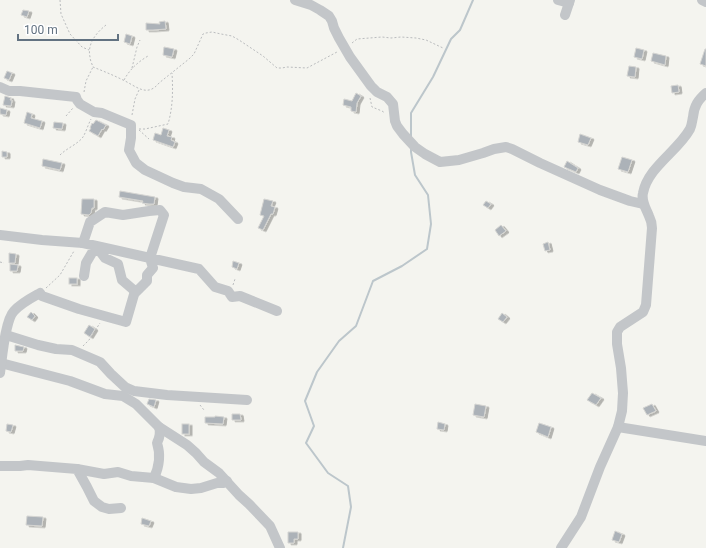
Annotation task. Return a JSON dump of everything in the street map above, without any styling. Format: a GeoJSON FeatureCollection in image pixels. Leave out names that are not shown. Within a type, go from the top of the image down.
{"type":"FeatureCollection","features":[{"type":"Feature","properties":{"kind":"street"},"geometry":{"type":"LineString","coordinates":[[295,0],[316,8],[329,16],[350,57],[371,86],[394,104],[396,126],[415,147],[425,154],[440,162],[459,160],[494,149],[506,147],[600,190],[643,204]]}},
{"type":"Feature","properties":{"kind":"street"},"geometry":{"type":"LineString","coordinates":[[558,0],[569,2],[565,15]]}},
{"type":"Feature","properties":{"kind":"street"},"geometry":{"type":"LineString","coordinates":[[702,0],[706,2]]}},
{"type":"Feature","properties":{"kind":"street"},"geometry":{"type":"LineString","coordinates":[[0,87],[9,90],[76,97],[80,104],[94,112],[102,112],[131,125],[129,150],[136,163],[145,170],[173,183],[184,187],[201,189],[219,199],[238,219]]}},
{"type":"Feature","properties":{"kind":"street"},"geometry":{"type":"LineString","coordinates":[[561,548],[581,516],[600,467],[618,427],[622,412],[624,393],[617,332],[620,327],[643,312],[646,302],[652,228],[651,221],[643,204],[642,194],[650,177],[691,128],[696,103],[706,93]]}},
{"type":"Feature","properties":{"kind":"street"},"geometry":{"type":"LineString","coordinates":[[0,374],[8,322],[13,311],[27,300],[40,293],[42,296],[57,302],[126,322],[135,291],[136,292],[147,281],[147,275],[153,268],[150,258],[164,215],[160,210],[123,215],[105,212],[90,222],[81,243]]}},
{"type":"Feature","properties":{"kind":"street"},"geometry":{"type":"LineString","coordinates":[[0,235],[81,243],[199,269],[215,287],[228,291],[232,297],[240,296],[277,311]]}},
{"type":"Feature","properties":{"kind":"street"},"geometry":{"type":"LineString","coordinates":[[84,276],[86,263],[96,246]]}},
{"type":"Feature","properties":{"kind":"street"},"geometry":{"type":"LineString","coordinates":[[96,246],[105,258],[118,264],[122,280],[135,291]]}},
{"type":"Feature","properties":{"kind":"street"},"geometry":{"type":"LineString","coordinates":[[6,335],[38,345],[56,349],[72,350],[100,362],[125,387],[134,391],[167,395],[247,400]]}},
{"type":"Feature","properties":{"kind":"street"},"geometry":{"type":"LineString","coordinates":[[1,363],[70,381],[106,394],[123,396],[136,404],[159,427],[187,445],[204,462],[219,473],[239,496],[249,504],[270,526],[280,548]]}},
{"type":"Feature","properties":{"kind":"street"},"geometry":{"type":"LineString","coordinates":[[154,478],[158,471],[159,463],[159,449],[157,443],[160,437],[159,427]]}},
{"type":"Feature","properties":{"kind":"street"},"geometry":{"type":"LineString","coordinates":[[618,427],[706,441]]}},
{"type":"Feature","properties":{"kind":"street"},"geometry":{"type":"LineString","coordinates":[[0,466],[28,465],[77,469],[104,474],[118,472],[131,476],[154,478],[176,487],[191,489],[227,481]]}},
{"type":"Feature","properties":{"kind":"street"},"geometry":{"type":"LineString","coordinates":[[77,469],[88,487],[94,501],[102,507],[109,509],[121,508]]}},
{"type":"Feature","properties":{"kind":"path"},"geometry":{"type":"LineString","coordinates":[[60,0],[61,14],[70,34],[82,47],[90,50]]}},
{"type":"Feature","properties":{"kind":"path"},"geometry":{"type":"LineString","coordinates":[[106,25],[101,29],[91,43],[90,58],[94,67],[124,80],[139,89],[152,90],[194,54],[203,34],[212,32],[232,36],[277,68],[307,68],[345,48],[357,39],[382,37],[416,38],[426,40],[444,48]]}},
{"type":"Feature","properties":{"kind":"path"},"geometry":{"type":"LineString","coordinates":[[132,68],[140,40]]}},
{"type":"Feature","properties":{"kind":"path"},"geometry":{"type":"LineString","coordinates":[[124,80],[137,62],[148,56]]}},
{"type":"Feature","properties":{"kind":"path"},"geometry":{"type":"LineString","coordinates":[[66,116],[76,106],[83,94],[86,81],[94,67]]}},
{"type":"Feature","properties":{"kind":"path"},"geometry":{"type":"LineString","coordinates":[[149,139],[138,128],[145,129],[168,124],[171,112],[173,90],[172,73]]}},
{"type":"Feature","properties":{"kind":"path"},"geometry":{"type":"LineString","coordinates":[[371,86],[370,100],[372,107],[395,118]]}},
{"type":"Feature","properties":{"kind":"path"},"geometry":{"type":"LineString","coordinates":[[131,125],[135,99],[139,89]]}},
{"type":"Feature","properties":{"kind":"path"},"geometry":{"type":"LineString","coordinates":[[60,155],[83,137],[94,112]]}},
{"type":"Feature","properties":{"kind":"path"},"geometry":{"type":"LineString","coordinates":[[40,293],[60,275],[81,243]]}},
{"type":"Feature","properties":{"kind":"path"},"geometry":{"type":"LineString","coordinates":[[0,262],[4,263]]}},
{"type":"Feature","properties":{"kind":"path"},"geometry":{"type":"LineString","coordinates":[[78,353],[89,340],[103,316]]}},
{"type":"Feature","properties":{"kind":"building"},"geometry":{"type":"Polygon","coordinates":[[[23,10],[29,11],[27,17],[21,15],[23,10]]]}},
{"type":"Feature","properties":{"kind":"building"},"geometry":{"type":"Polygon","coordinates":[[[165,21],[166,29],[146,30],[146,23],[160,24],[159,22],[165,21]]]}},
{"type":"Feature","properties":{"kind":"building"},"geometry":{"type":"Polygon","coordinates":[[[126,34],[132,36],[130,44],[124,42],[126,34]]]}},
{"type":"Feature","properties":{"kind":"building"},"geometry":{"type":"Polygon","coordinates":[[[164,47],[174,49],[172,57],[163,55],[164,47]]]}},
{"type":"Feature","properties":{"kind":"building"},"geometry":{"type":"Polygon","coordinates":[[[636,48],[644,50],[642,59],[634,57],[636,48]]]}},
{"type":"Feature","properties":{"kind":"building"},"geometry":{"type":"Polygon","coordinates":[[[706,49],[706,66],[700,64],[706,49]]]}},
{"type":"Feature","properties":{"kind":"building"},"geometry":{"type":"Polygon","coordinates":[[[653,53],[666,56],[665,65],[651,61],[653,53]]]}},
{"type":"Feature","properties":{"kind":"building"},"geometry":{"type":"Polygon","coordinates":[[[629,66],[636,67],[635,77],[627,76],[629,66]]]}},
{"type":"Feature","properties":{"kind":"building"},"geometry":{"type":"Polygon","coordinates":[[[7,71],[12,73],[9,80],[4,78],[7,71]]]}},
{"type":"Feature","properties":{"kind":"building"},"geometry":{"type":"Polygon","coordinates":[[[678,85],[679,92],[672,93],[671,86],[678,85]]]}},
{"type":"Feature","properties":{"kind":"building"},"geometry":{"type":"Polygon","coordinates":[[[356,93],[361,96],[357,103],[356,112],[351,111],[351,107],[343,105],[344,99],[352,101],[356,93]]]}},
{"type":"Feature","properties":{"kind":"building"},"geometry":{"type":"Polygon","coordinates":[[[5,96],[11,98],[11,106],[3,105],[5,96]]]}},
{"type":"Feature","properties":{"kind":"building"},"geometry":{"type":"Polygon","coordinates":[[[0,108],[7,110],[6,115],[0,114],[0,108]]]}},
{"type":"Feature","properties":{"kind":"building"},"geometry":{"type":"Polygon","coordinates":[[[27,112],[32,114],[31,118],[42,121],[40,128],[24,123],[27,112]]]}},
{"type":"Feature","properties":{"kind":"building"},"geometry":{"type":"Polygon","coordinates":[[[96,120],[106,125],[98,136],[89,131],[92,123],[93,124],[96,120]]]}},
{"type":"Feature","properties":{"kind":"building"},"geometry":{"type":"Polygon","coordinates":[[[54,122],[63,123],[62,129],[53,128],[54,122]]]}},
{"type":"Feature","properties":{"kind":"building"},"geometry":{"type":"Polygon","coordinates":[[[163,128],[169,130],[167,136],[172,137],[171,140],[175,142],[173,147],[153,140],[155,133],[161,135],[163,128]]]}},
{"type":"Feature","properties":{"kind":"building"},"geometry":{"type":"Polygon","coordinates":[[[580,134],[591,138],[588,145],[578,142],[580,134]]]}},
{"type":"Feature","properties":{"kind":"building"},"geometry":{"type":"Polygon","coordinates":[[[2,151],[7,152],[7,157],[2,157],[2,151]]]}},
{"type":"Feature","properties":{"kind":"building"},"geometry":{"type":"Polygon","coordinates":[[[622,157],[632,160],[628,172],[618,169],[622,157]]]}},
{"type":"Feature","properties":{"kind":"building"},"geometry":{"type":"Polygon","coordinates":[[[43,159],[62,163],[60,170],[42,166],[43,159]]]}},
{"type":"Feature","properties":{"kind":"building"},"geometry":{"type":"Polygon","coordinates":[[[567,161],[578,168],[576,172],[564,167],[567,161]]]}},
{"type":"Feature","properties":{"kind":"building"},"geometry":{"type":"Polygon","coordinates":[[[120,191],[155,197],[154,204],[142,203],[143,201],[119,197],[120,191]]]}},
{"type":"Feature","properties":{"kind":"building"},"geometry":{"type":"Polygon","coordinates":[[[82,199],[94,199],[94,208],[92,208],[89,215],[81,214],[82,199]]]}},
{"type":"Feature","properties":{"kind":"building"},"geometry":{"type":"Polygon","coordinates":[[[264,199],[273,201],[271,206],[275,207],[273,214],[271,214],[263,230],[258,228],[264,216],[260,215],[264,199]]]}},
{"type":"Feature","properties":{"kind":"building"},"geometry":{"type":"Polygon","coordinates":[[[486,201],[491,204],[488,208],[483,205],[486,201]]]}},
{"type":"Feature","properties":{"kind":"building"},"geometry":{"type":"Polygon","coordinates":[[[501,225],[506,231],[499,236],[495,230],[501,225]]]}},
{"type":"Feature","properties":{"kind":"building"},"geometry":{"type":"Polygon","coordinates":[[[548,242],[550,250],[545,251],[543,244],[548,242]]]}},
{"type":"Feature","properties":{"kind":"building"},"geometry":{"type":"Polygon","coordinates":[[[9,253],[16,254],[15,263],[9,263],[9,253]]]}},
{"type":"Feature","properties":{"kind":"building"},"geometry":{"type":"Polygon","coordinates":[[[233,261],[239,263],[237,269],[232,267],[233,261]]]}},
{"type":"Feature","properties":{"kind":"building"},"geometry":{"type":"Polygon","coordinates":[[[10,264],[18,265],[17,271],[10,271],[10,264]]]}},
{"type":"Feature","properties":{"kind":"building"},"geometry":{"type":"Polygon","coordinates":[[[69,278],[77,278],[77,284],[69,284],[69,278]]]}},
{"type":"Feature","properties":{"kind":"building"},"geometry":{"type":"Polygon","coordinates":[[[31,312],[35,316],[32,320],[27,317],[31,312]]]}},
{"type":"Feature","properties":{"kind":"building"},"geometry":{"type":"Polygon","coordinates":[[[502,313],[507,317],[503,322],[498,319],[502,313]]]}},
{"type":"Feature","properties":{"kind":"building"},"geometry":{"type":"Polygon","coordinates":[[[89,325],[95,329],[90,337],[84,333],[89,325]]]}},
{"type":"Feature","properties":{"kind":"building"},"geometry":{"type":"Polygon","coordinates":[[[15,345],[24,347],[23,351],[15,351],[15,345]]]}},
{"type":"Feature","properties":{"kind":"building"},"geometry":{"type":"Polygon","coordinates":[[[592,393],[601,398],[596,405],[587,400],[592,393]]]}},
{"type":"Feature","properties":{"kind":"building"},"geometry":{"type":"Polygon","coordinates":[[[149,399],[156,400],[154,407],[147,404],[149,399]]]}},
{"type":"Feature","properties":{"kind":"building"},"geometry":{"type":"Polygon","coordinates":[[[475,404],[486,406],[484,417],[473,415],[475,404]]]}},
{"type":"Feature","properties":{"kind":"building"},"geometry":{"type":"Polygon","coordinates":[[[652,404],[656,411],[647,415],[643,408],[652,404]]]}},
{"type":"Feature","properties":{"kind":"building"},"geometry":{"type":"Polygon","coordinates":[[[232,414],[240,414],[241,420],[232,420],[232,414]]]}},
{"type":"Feature","properties":{"kind":"building"},"geometry":{"type":"Polygon","coordinates":[[[205,417],[224,417],[223,424],[205,423],[205,417]]]}},
{"type":"Feature","properties":{"kind":"building"},"geometry":{"type":"Polygon","coordinates":[[[438,422],[445,424],[444,430],[437,429],[438,422]]]}},
{"type":"Feature","properties":{"kind":"building"},"geometry":{"type":"Polygon","coordinates":[[[539,423],[551,427],[548,437],[536,432],[539,423]]]}},
{"type":"Feature","properties":{"kind":"building"},"geometry":{"type":"Polygon","coordinates":[[[7,424],[13,425],[11,432],[6,431],[7,424]]]}},
{"type":"Feature","properties":{"kind":"building"},"geometry":{"type":"Polygon","coordinates":[[[182,424],[189,424],[189,434],[182,434],[182,424]]]}},
{"type":"Feature","properties":{"kind":"building"},"geometry":{"type":"Polygon","coordinates":[[[27,516],[43,517],[42,526],[26,525],[27,516]]]}},
{"type":"Feature","properties":{"kind":"building"},"geometry":{"type":"Polygon","coordinates":[[[142,518],[151,521],[149,526],[141,524],[142,518]]]}},
{"type":"Feature","properties":{"kind":"building"},"geometry":{"type":"Polygon","coordinates":[[[615,531],[622,534],[619,542],[612,540],[615,531]]]}},
{"type":"Feature","properties":{"kind":"building"},"geometry":{"type":"Polygon","coordinates":[[[288,532],[298,532],[298,539],[294,539],[294,543],[288,543],[288,532]]]}},
{"type":"Feature","properties":{"kind":"waterway"},"geometry":{"type":"LineString","coordinates":[[411,137],[411,113],[433,77],[451,39],[460,30],[473,0]]}},
{"type":"Feature","properties":{"kind":"waterway"},"geometry":{"type":"LineString","coordinates":[[343,548],[351,507],[348,486],[328,473],[306,443],[314,426],[305,401],[317,372],[339,341],[356,326],[373,281],[402,266],[427,249],[431,224],[428,195],[415,175],[411,147]]}}]}
